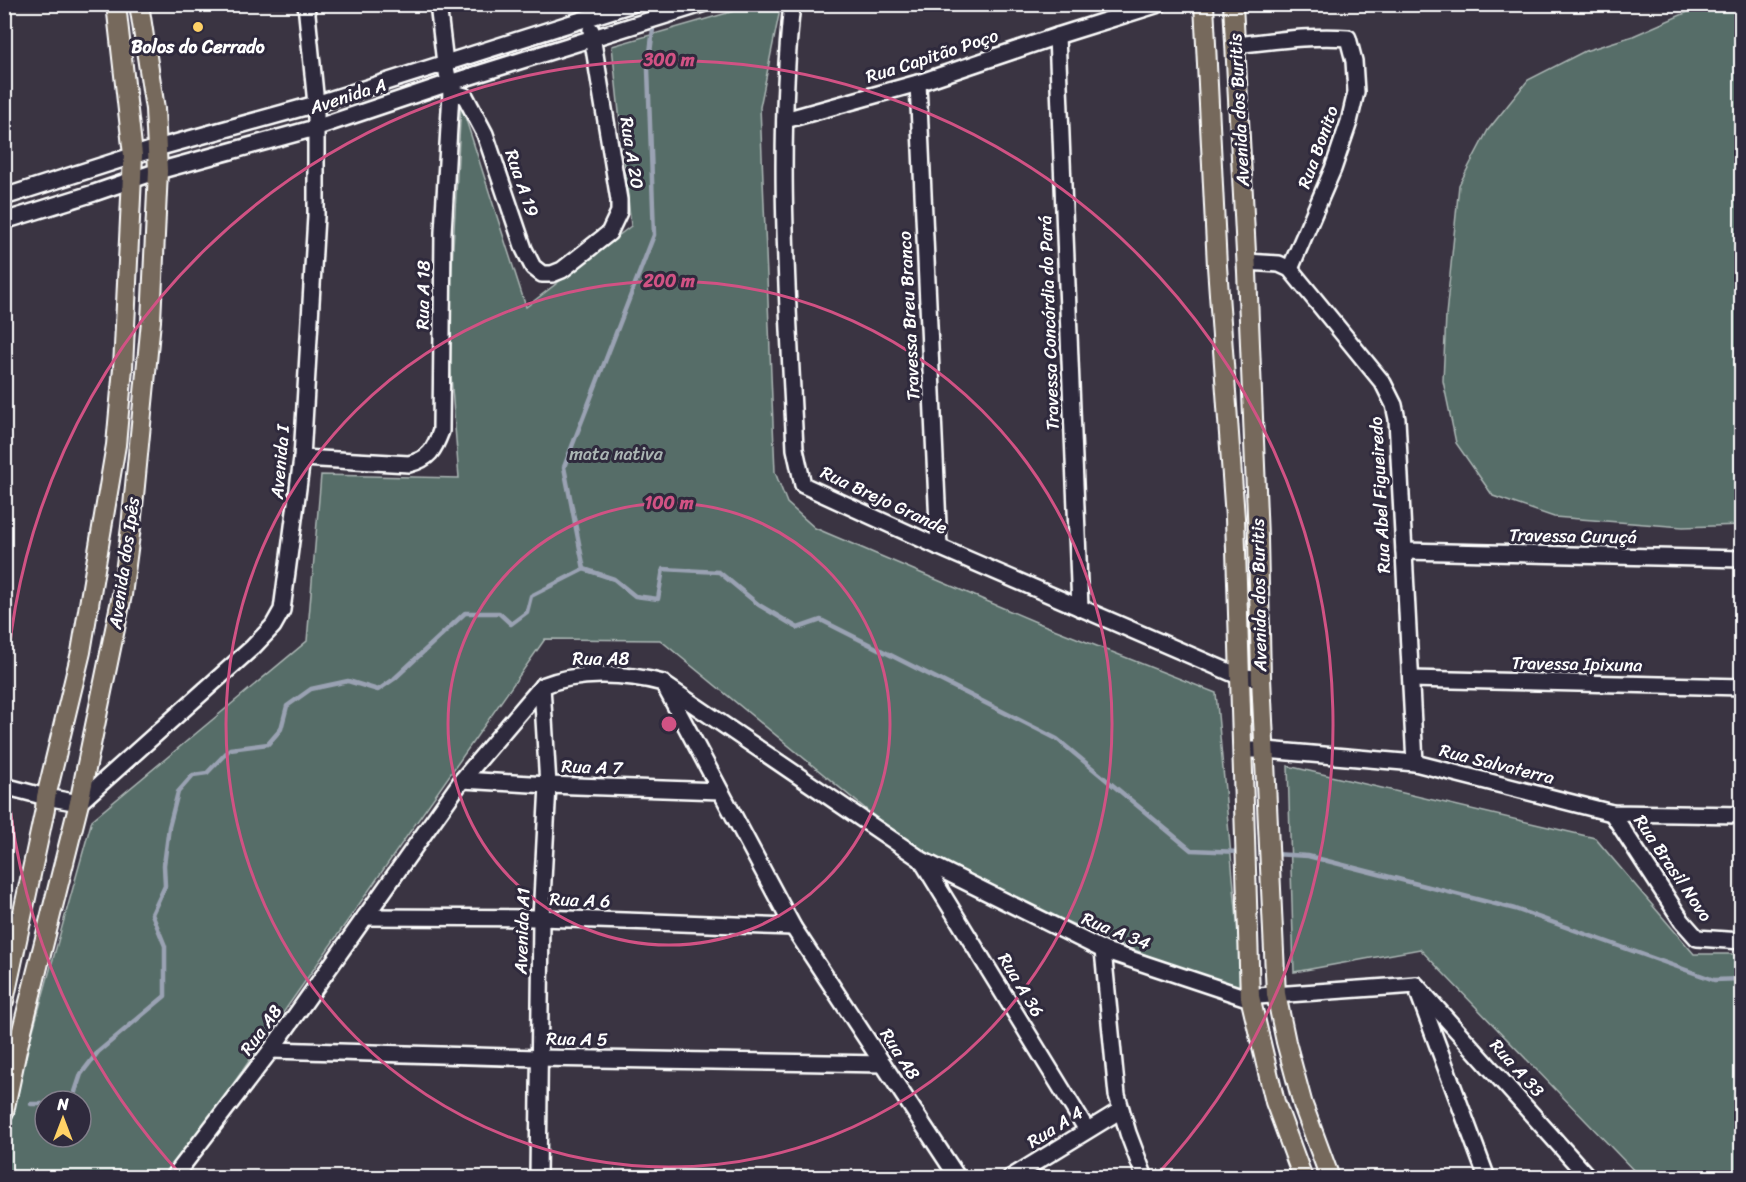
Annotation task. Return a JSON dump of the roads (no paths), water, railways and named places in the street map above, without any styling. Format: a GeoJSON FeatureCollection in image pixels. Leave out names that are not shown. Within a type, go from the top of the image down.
{"type":"FeatureCollection","features":[{"type":"Feature","properties":{"kind":"main road","name":"Avenida dos Ipês"},"geometry":{"type":"LineString","coordinates":[[4,1001],[13,920],[81,652],[116,445],[127,318],[134,155],[116,4]]}},
{"type":"Feature","properties":{"kind":"main road","name":"Avenida dos Ipês"},"geometry":{"type":"LineString","coordinates":[[4,1112],[17,1050],[79,803],[122,595],[131,527],[151,321],[158,171],[155,109],[139,4]]}},
{"type":"Feature","properties":{"kind":"main road","name":"Avenida dos Buritis"},"geometry":{"type":"LineString","coordinates":[[1204,4],[1217,266],[1235,518],[1250,997],[1275,1102],[1303,1178]]}},
{"type":"Feature","properties":{"kind":"main road","name":"Avenida dos Buritis"},"geometry":{"type":"LineString","coordinates":[[1233,4],[1258,538],[1261,678],[1276,994],[1303,1105],[1330,1178]]}},
{"type":"Feature","properties":{"kind":"street","name":"Avenida I"},"geometry":{"type":"LineString","coordinates":[[79,803],[253,647],[273,626],[282,610],[302,458],[316,216],[316,104],[306,4]]}},
{"type":"Feature","properties":{"kind":"street","name":"Rua A 18"},"geometry":{"type":"LineString","coordinates":[[302,458],[408,464],[421,461],[430,454],[441,431],[443,232],[450,88],[438,4]]}},
{"type":"Feature","properties":{"kind":"street","name":"Avenida A"},"geometry":{"type":"LineString","coordinates":[[4,220],[158,171],[450,88],[702,4]]}},
{"type":"Feature","properties":{"kind":"street","name":"Rua Brejo Grande"},"geometry":{"type":"LineString","coordinates":[[792,4],[784,120],[785,224],[795,448],[803,485],[939,547],[1241,677],[1261,678]]}},
{"type":"Feature","properties":{"kind":"street","name":"Rua Capitão Poço"},"geometry":{"type":"LineString","coordinates":[[784,120],[918,83],[1159,4]]}},
{"type":"Feature","properties":{"kind":"street","name":"Avenida A"},"geometry":{"type":"LineString","coordinates":[[4,197],[156,148],[316,104],[624,6]]}},
{"type":"Feature","properties":{"kind":"street","name":"Rua A 20"},"geometry":{"type":"LineString","coordinates":[[562,270],[609,233],[619,212],[594,39],[587,19]]}},
{"type":"Feature","properties":{"kind":"street","name":"Travessa Concórdia do Pará"},"geometry":{"type":"LineString","coordinates":[[1057,36],[1080,608]]}},
{"type":"Feature","properties":{"kind":"street","name":"Rua Bonito"},"geometry":{"type":"LineString","coordinates":[[1235,45],[1287,39],[1337,37],[1348,38],[1352,53],[1356,92],[1347,129],[1290,269]]}},
{"type":"Feature","properties":{"kind":"street","name":"Travessa Breu Branco"},"geometry":{"type":"LineString","coordinates":[[918,83],[939,547]]}},
{"type":"Feature","properties":{"kind":"street","name":"Rua A 19"},"geometry":{"type":"LineString","coordinates":[[450,88],[465,96],[485,134],[524,249],[533,267],[542,274],[552,274],[562,270]]}},
{"type":"Feature","properties":{"kind":"street"},"geometry":{"type":"LineString","coordinates":[[1246,262],[1279,264],[1290,269]]}},
{"type":"Feature","properties":{"kind":"street","name":"Rua Abel Figueiredo"},"geometry":{"type":"LineString","coordinates":[[1290,269],[1383,383],[1394,405],[1397,419],[1415,763]]}},
{"type":"Feature","properties":{"kind":"street","name":"Travessa Curuçá"},"geometry":{"type":"LineString","coordinates":[[1404,551],[1742,559]]}},
{"type":"Feature","properties":{"kind":"street","name":"Rua A8"},"geometry":{"type":"LineString","coordinates":[[174,1178],[270,1050],[462,780],[542,686],[556,680],[577,676],[645,679],[663,683],[793,927],[958,1178]]}},
{"type":"Feature","properties":{"kind":"street","name":"Travessa Ipixuna"},"geometry":{"type":"LineString","coordinates":[[1411,679],[1742,687]]}},
{"type":"Feature","properties":{"kind":"street","name":"Rua A 34"},"geometry":{"type":"LineString","coordinates":[[663,683],[922,860],[1103,950],[1244,997],[1416,985]]}},
{"type":"Feature","properties":{"kind":"street","name":"Avenida A1"},"geometry":{"type":"LineString","coordinates":[[538,1178],[541,918],[548,785],[542,686]]}},
{"type":"Feature","properties":{"kind":"street","name":"Rua Salvaterra"},"geometry":{"type":"LineString","coordinates":[[1243,750],[1415,763],[1612,813],[1742,815]]}},
{"type":"Feature","properties":{"kind":"street","name":"Rua A 7"},"geometry":{"type":"LineString","coordinates":[[462,780],[720,791]]}},
{"type":"Feature","properties":{"kind":"street"},"geometry":{"type":"LineString","coordinates":[[4,786],[79,803]]}},
{"type":"Feature","properties":{"kind":"street","name":"Rua Brasil Novo"},"geometry":{"type":"LineString","coordinates":[[1612,813],[1682,921],[1697,938],[1742,940]]}},
{"type":"Feature","properties":{"kind":"street","name":"Rua A 36"},"geometry":{"type":"LineString","coordinates":[[922,860],[1087,1130]]}},
{"type":"Feature","properties":{"kind":"street","name":"Rua A 6"},"geometry":{"type":"LineString","coordinates":[[365,917],[541,918],[793,927]]}},
{"type":"Feature","properties":{"kind":"street"},"geometry":{"type":"LineString","coordinates":[[1103,950],[1117,1095],[1145,1178]]}},
{"type":"Feature","properties":{"kind":"street"},"geometry":{"type":"LineString","coordinates":[[1416,985],[1487,1178]]}},
{"type":"Feature","properties":{"kind":"street","name":"Rua A 33"},"geometry":{"type":"LineString","coordinates":[[1416,985],[1589,1178]]}},
{"type":"Feature","properties":{"kind":"street","name":"Rua A 5"},"geometry":{"type":"LineString","coordinates":[[270,1050],[538,1058],[883,1064]]}},
{"type":"Feature","properties":{"kind":"street","name":"Rua A 4"},"geometry":{"type":"LineString","coordinates":[[1010,1178],[1121,1110]]}},
{"type":"Feature","properties":{"kind":"waterway"},"geometry":{"type":"LineString","coordinates":[[584,569],[564,467],[654,235],[648,69],[656,4]]}},
{"type":"Feature","properties":{"kind":"waterway"},"geometry":{"type":"LineString","coordinates":[[76,1089],[81,1074],[98,1052],[165,996],[165,946],[152,914],[165,886],[164,865],[169,827],[178,792],[193,775],[207,773],[230,749],[268,744],[281,729],[287,706],[311,689],[348,681],[378,690],[394,679],[465,613],[499,613],[511,624],[527,612],[531,596],[584,569],[614,579],[635,596],[658,599],[663,569],[719,572],[759,605],[798,628],[821,620],[1057,739],[1191,850],[1240,852]]}},
{"type":"Feature","properties":{"kind":"waterway"},"geometry":{"type":"LineString","coordinates":[[1273,854],[1308,856],[1515,909],[1714,980],[1742,979]]}},
{"type":"Feature","properties":{"kind":"place","name":"Bolos do Cerrado"},"geometry":{"type":"Point","coordinates":[198,27]}},
{"type":"Feature","properties":{"kind":"park label","name":"mata nativa"},"geometry":{"type":"Point","coordinates":[616,454]}}]}
